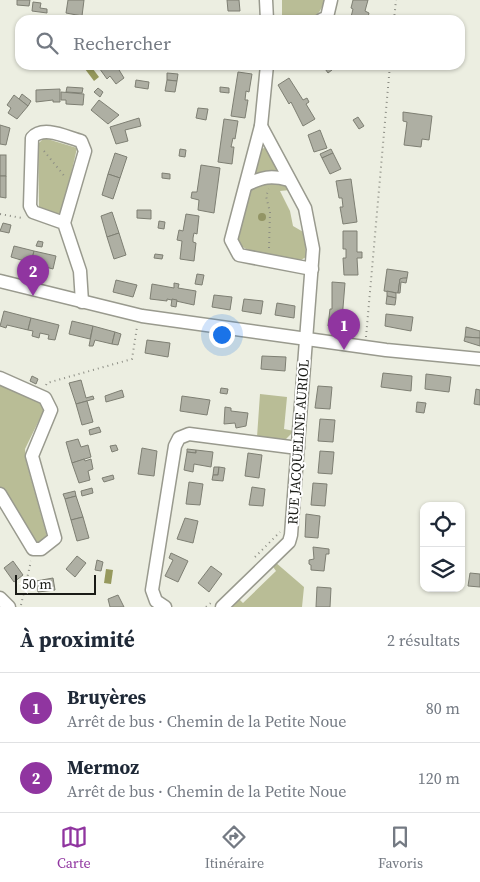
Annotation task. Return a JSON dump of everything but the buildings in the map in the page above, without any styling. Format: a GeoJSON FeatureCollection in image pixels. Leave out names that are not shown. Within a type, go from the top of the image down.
{"type":"FeatureCollection","features":[{"type":"Feature","properties":{"kind":"street"},"geometry":{"type":"LineString","coordinates":[[266,0],[267,15]]}},
{"type":"Feature","properties":{"kind":"street"},"geometry":{"type":"LineString","coordinates":[[327,15],[332,0]]}},
{"type":"Feature","properties":{"kind":"street"},"geometry":{"type":"LineString","coordinates":[[267,70],[261,126],[230,240],[239,255],[312,269]]}},
{"type":"Feature","properties":{"kind":"street","name":"RUE JACQUELINE AURIOL"},"geometry":{"type":"LineString","coordinates":[[217,604],[289,542],[291,535],[313,249],[305,208],[261,126]]}},
{"type":"Feature","properties":{"kind":"street"},"geometry":{"type":"LineString","coordinates":[[64,224],[33,212],[30,206],[32,138],[36,132],[43,131],[81,140],[85,151],[64,224],[80,271],[82,302]]}},
{"type":"Feature","properties":{"kind":"street"},"geometry":{"type":"LineString","coordinates":[[246,184],[268,176],[289,180]]}},
{"type":"Feature","properties":{"kind":"street"},"geometry":{"type":"LineString","coordinates":[[0,280],[139,315],[365,347],[480,359]]}},
{"type":"Feature","properties":{"kind":"street"},"geometry":{"type":"LineString","coordinates":[[0,378],[46,398],[51,410],[32,456],[55,538],[41,549],[33,548],[0,494]]}},
{"type":"Feature","properties":{"kind":"street"},"geometry":{"type":"LineString","coordinates":[[165,607],[156,600],[152,590],[175,446],[179,438],[189,434],[298,448]]}},
{"type":"Feature","properties":{"kind":"street"},"geometry":{"type":"LineString","coordinates":[[0,598],[8,607]]}},
{"type":"Feature","properties":{"kind":"path"},"geometry":{"type":"LineString","coordinates":[[394,15],[396,0]]}},
{"type":"Feature","properties":{"kind":"path"},"geometry":{"type":"LineString","coordinates":[[365,347],[390,70]]}},
{"type":"Feature","properties":{"kind":"path"},"geometry":{"type":"LineString","coordinates":[[32,138],[53,160],[74,190]]}},
{"type":"Feature","properties":{"kind":"path"},"geometry":{"type":"LineString","coordinates":[[270,261],[270,212],[266,196],[272,186],[289,180]]}},
{"type":"Feature","properties":{"kind":"path"},"geometry":{"type":"LineString","coordinates":[[0,214],[27,219],[33,212]]}},
{"type":"Feature","properties":{"kind":"path"},"geometry":{"type":"LineString","coordinates":[[42,396],[47,383],[132,359],[139,315]]}},
{"type":"Feature","properties":{"kind":"path"},"geometry":{"type":"LineString","coordinates":[[253,559],[280,532]]}},
{"type":"Feature","properties":{"kind":"path"},"geometry":{"type":"LineString","coordinates":[[21,607],[33,548]]}},
{"type":"Feature","properties":{"kind":"path"},"geometry":{"type":"LineString","coordinates":[[206,607],[217,604]]}},
{"type":"Feature","properties":{"kind":"shaded area"},"geometry":{"type":"Polygon","coordinates":[[[282,0],[325,0],[317,15],[282,15],[282,0]]]}},
{"type":"Feature","properties":{"kind":"shaded area"},"geometry":{"type":"Polygon","coordinates":[[[86,70],[94,70],[99,77],[94,81],[86,70]]]}},
{"type":"Feature","properties":{"kind":"shaded area"},"geometry":{"type":"Polygon","coordinates":[[[44,138],[77,148],[62,214],[56,215],[39,208],[38,144],[44,138]]]}},
{"type":"Feature","properties":{"kind":"shaded area"},"geometry":{"type":"Polygon","coordinates":[[[265,148],[270,151],[280,173],[254,177],[259,149],[265,148]]]}},
{"type":"Feature","properties":{"kind":"shaded area"},"geometry":{"type":"Polygon","coordinates":[[[266,181],[281,183],[290,190],[280,191],[290,211],[293,226],[305,233],[306,257],[301,260],[248,250],[241,246],[238,238],[248,192],[266,181]]]}},
{"type":"Feature","properties":{"kind":"shaded area"},"geometry":{"type":"Polygon","coordinates":[[[0,384],[42,401],[44,410],[25,449],[26,461],[47,536],[42,542],[34,543],[0,487],[0,384]]]}},
{"type":"Feature","properties":{"kind":"shaded area"},"geometry":{"type":"Polygon","coordinates":[[[260,394],[287,397],[284,429],[294,431],[286,439],[257,437],[260,394]]]}},
{"type":"Feature","properties":{"kind":"shaded area"},"geometry":{"type":"Polygon","coordinates":[[[275,562],[304,587],[302,607],[228,607],[237,597],[243,603],[276,571],[271,564],[275,562]]]}},
{"type":"Feature","properties":{"kind":"shaded area"},"geometry":{"type":"Polygon","coordinates":[[[106,569],[113,570],[111,584],[104,583],[106,569]]]}},
{"type":"Feature","properties":{"kind":"place","name":"Mermoz"},"geometry":{"type":"Point","coordinates":[33,296]}},
{"type":"Feature","properties":{"kind":"place","name":"Bruyères"},"geometry":{"type":"Point","coordinates":[344,350]}}]}
